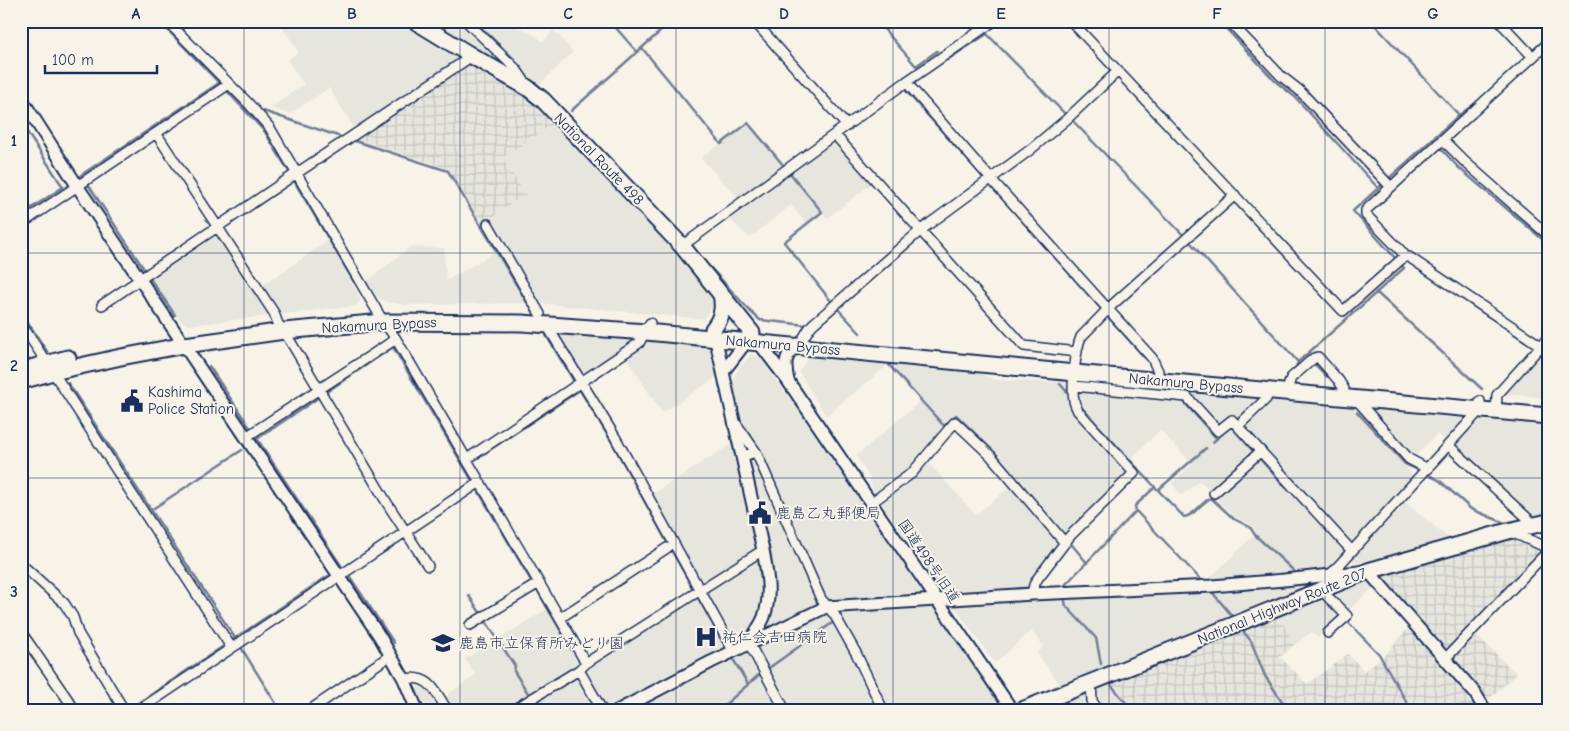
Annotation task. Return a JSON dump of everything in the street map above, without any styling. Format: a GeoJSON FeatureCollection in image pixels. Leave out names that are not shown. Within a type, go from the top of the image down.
{"type":"FeatureCollection","features":[{"type":"Feature","properties":{"kind":"highway","name":"National Route 498"},"geometry":{"type":"LineString","coordinates":[[415,21],[528,88],[548,105],[682,246],[721,294],[752,339]]}},
{"type":"Feature","properties":{"kind":"highway"},"geometry":{"type":"LineString","coordinates":[[715,334],[723,309],[721,294]]}},
{"type":"Feature","properties":{"kind":"highway","name":"Nakamura Bypass"},"geometry":{"type":"LineString","coordinates":[[21,381],[50,368],[134,344],[182,341],[281,328],[381,319],[543,319],[648,327],[752,339],[802,342],[1075,369],[1289,384],[1350,394]]}},
{"type":"Feature","properties":{"kind":"highway","name":"Nakamura Bypass"},"geometry":{"type":"LineString","coordinates":[[21,370],[50,368]]}},
{"type":"Feature","properties":{"kind":"highway","name":"Nakamura Bypass"},"geometry":{"type":"LineString","coordinates":[[1158,376],[1184,390],[1350,394],[1480,406],[1548,406]]}},
{"type":"Feature","properties":{"kind":"highway","name":"Nakamura Bypass"},"geometry":{"type":"LineString","coordinates":[[1496,406],[1548,416]]}},
{"type":"Feature","properties":{"kind":"highway","name":"National Highway Route 207"},"geometry":{"type":"LineString","coordinates":[[1022,710],[1368,571],[1542,523]]}},
{"type":"Feature","properties":{"kind":"street"},"geometry":{"type":"LineString","coordinates":[[167,21],[270,128],[381,319],[396,339],[467,459],[476,484],[560,618],[602,710]]}},
{"type":"Feature","properties":{"kind":"street"},"geometry":{"type":"LineString","coordinates":[[466,21],[516,69],[528,88]]}},
{"type":"Feature","properties":{"kind":"street"},"geometry":{"type":"LineString","coordinates":[[754,21],[846,126]]}},
{"type":"Feature","properties":{"kind":"street"},"geometry":{"type":"LineString","coordinates":[[1071,21],[1343,311],[1400,260],[1409,257],[1541,346],[1548,353]]}},
{"type":"Feature","properties":{"kind":"street"},"geometry":{"type":"LineString","coordinates":[[1229,21],[1281,76],[1299,90],[1387,183]]}},
{"type":"Feature","properties":{"kind":"street"},"geometry":{"type":"LineString","coordinates":[[1400,260],[1403,253],[1366,214],[1366,210],[1387,183],[1439,143],[1538,50],[1499,21]]}},
{"type":"Feature","properties":{"kind":"street"},"geometry":{"type":"LineString","coordinates":[[682,246],[906,82],[992,22]]}},
{"type":"Feature","properties":{"kind":"street"},"geometry":{"type":"LineString","coordinates":[[102,306],[297,172],[472,56]]}},
{"type":"Feature","properties":{"kind":"street"},"geometry":{"type":"LineString","coordinates":[[788,382],[786,363],[788,356],[802,342],[806,331],[813,324],[923,232],[988,180],[1030,150],[1118,71]]}},
{"type":"Feature","properties":{"kind":"street"},"geometry":{"type":"LineString","coordinates":[[906,82],[988,180],[1152,358],[1158,376]]}},
{"type":"Feature","properties":{"kind":"street"},"geometry":{"type":"LineString","coordinates":[[21,224],[229,84]]}},
{"type":"Feature","properties":{"kind":"street"},"geometry":{"type":"LineString","coordinates":[[21,98],[83,183],[145,276],[182,341],[250,434],[391,655],[417,710]]}},
{"type":"Feature","properties":{"kind":"street"},"geometry":{"type":"LineString","coordinates":[[156,133],[274,313],[281,328],[387,503],[428,566]]}},
{"type":"Feature","properties":{"kind":"street"},"geometry":{"type":"LineString","coordinates":[[835,135],[1024,346],[1075,369],[1184,390],[1187,397],[1218,431],[1232,420],[1352,551]]}},
{"type":"Feature","properties":{"kind":"street"},"geometry":{"type":"LineString","coordinates":[[1439,143],[1464,161],[1548,236]]}},
{"type":"Feature","properties":{"kind":"street"},"geometry":{"type":"LineString","coordinates":[[1032,594],[1038,578],[1068,540],[1134,473],[1078,411],[1074,401],[1075,369],[1078,343],[1081,337],[1111,306],[1234,195]]}},
{"type":"Feature","properties":{"kind":"street"},"geometry":{"type":"LineString","coordinates":[[488,224],[543,319],[577,385],[615,437],[697,592],[734,652]]}},
{"type":"Feature","properties":{"kind":"street"},"geometry":{"type":"LineString","coordinates":[[21,324],[229,643]]}},
{"type":"Feature","properties":{"kind":"street"},"geometry":{"type":"LineString","coordinates":[[467,459],[640,343],[648,327]]}},
{"type":"Feature","properties":{"kind":"street"},"geometry":{"type":"LineString","coordinates":[[715,334],[743,456],[748,487],[764,550],[768,580],[769,595],[764,618],[752,637],[750,645],[786,710]]}},
{"type":"Feature","properties":{"kind":"street"},"geometry":{"type":"LineString","coordinates":[[1496,406],[1497,395],[1548,338]]}},
{"type":"Feature","properties":{"kind":"street"},"geometry":{"type":"LineString","coordinates":[[250,434],[396,339]]}},
{"type":"Feature","properties":{"kind":"street"},"geometry":{"type":"LineString","coordinates":[[723,372],[752,339]]}},
{"type":"Feature","properties":{"kind":"street","name":"国道498号旧道"},"geometry":{"type":"LineString","coordinates":[[752,339],[788,382],[1012,710]]}},
{"type":"Feature","properties":{"kind":"street"},"geometry":{"type":"LineString","coordinates":[[1289,384],[1291,378],[1314,358],[1318,357],[1409,459],[1425,471]]}},
{"type":"Feature","properties":{"kind":"street"},"geometry":{"type":"LineString","coordinates":[[1238,426],[1266,400],[1269,391]]}},
{"type":"Feature","properties":{"kind":"street"},"geometry":{"type":"LineString","coordinates":[[1331,574],[1449,446],[1480,406]]}},
{"type":"Feature","properties":{"kind":"street"},"geometry":{"type":"LineString","coordinates":[[735,422],[756,452],[820,599],[837,620],[856,653],[883,710]]}},
{"type":"Feature","properties":{"kind":"street"},"geometry":{"type":"LineString","coordinates":[[871,503],[912,473],[954,422],[990,456],[1068,540]]}},
{"type":"Feature","properties":{"kind":"street"},"geometry":{"type":"LineString","coordinates":[[1449,446],[1542,523]]}},
{"type":"Feature","properties":{"kind":"street"},"geometry":{"type":"LineString","coordinates":[[1214,493],[1260,451]]}},
{"type":"Feature","properties":{"kind":"street"},"geometry":{"type":"LineString","coordinates":[[743,456],[756,452]]}},
{"type":"Feature","properties":{"kind":"street"},"geometry":{"type":"LineString","coordinates":[[139,710],[229,643],[339,576],[476,484]]}},
{"type":"Feature","properties":{"kind":"street"},"geometry":{"type":"LineString","coordinates":[[1445,659],[1548,549],[1508,531]]}},
{"type":"Feature","properties":{"kind":"street"},"geometry":{"type":"LineString","coordinates":[[560,618],[667,548]]}},
{"type":"Feature","properties":{"kind":"street"},"geometry":{"type":"LineString","coordinates":[[513,710],[764,550]]}},
{"type":"Feature","properties":{"kind":"street"},"geometry":{"type":"LineString","coordinates":[[21,564],[64,603],[73,617],[78,633],[124,709]]}},
{"type":"Feature","properties":{"kind":"street"},"geometry":{"type":"LineString","coordinates":[[619,710],[711,662],[826,607],[1032,594],[1212,586],[1368,571],[1475,693],[1485,710]]}},
{"type":"Feature","properties":{"kind":"street"},"geometry":{"type":"LineString","coordinates":[[470,626],[539,583]]}},
{"type":"Feature","properties":{"kind":"street"},"geometry":{"type":"LineString","coordinates":[[1323,589],[1328,597],[1347,616],[1328,633]]}},
{"type":"Feature","properties":{"kind":"street"},"geometry":{"type":"LineString","coordinates":[[764,618],[774,632]]}},
{"type":"Feature","properties":{"kind":"street"},"geometry":{"type":"LineString","coordinates":[[21,632],[75,710]]}},
{"type":"Feature","properties":{"kind":"street"},"geometry":{"type":"LineString","coordinates":[[310,710],[391,655]]}},
{"type":"Feature","properties":{"kind":"street"},"geometry":{"type":"LineString","coordinates":[[404,679],[415,677],[425,680],[447,710]]}},
{"type":"Feature","properties":{"kind":"street"},"geometry":{"type":"LineString","coordinates":[[1091,682],[1092,701],[1098,710]]}},
{"type":"Feature","properties":{"kind":"shaded area"},"geometry":{"type":"Polygon","coordinates":[[[280,21],[399,21],[463,59],[356,130],[329,88],[290,114],[270,108],[304,84],[287,60],[299,52],[280,21]]]}},
{"type":"Feature","properties":{"kind":"shaded area"},"geometry":{"type":"Polygon","coordinates":[[[426,21],[505,21],[535,35],[543,42],[554,30],[573,52],[537,87],[426,21]]]}},
{"type":"Feature","properties":{"kind":"shaded area"},"geometry":{"type":"Polygon","coordinates":[[[469,62],[530,98],[555,123],[502,158],[526,194],[482,224],[451,173],[446,168],[354,138],[469,62]]]}},
{"type":"Feature","properties":{"kind":"shaded area"},"geometry":{"type":"Polygon","coordinates":[[[555,123],[679,249],[715,303],[703,319],[537,303],[405,305],[387,302],[377,297],[366,282],[410,247],[444,248],[446,281],[497,251],[482,224],[526,194],[502,158],[555,123]]]}},
{"type":"Feature","properties":{"kind":"shaded area"},"geometry":{"type":"Polygon","coordinates":[[[747,123],[784,167],[829,134],[871,184],[827,218],[823,213],[808,225],[791,205],[749,238],[727,216],[743,203],[701,158],[747,123]]]}},
{"type":"Feature","properties":{"kind":"shaded area"},"geometry":{"type":"Polygon","coordinates":[[[221,229],[259,288],[328,241],[361,299],[356,306],[189,325],[180,320],[151,276],[221,229]]]}},
{"type":"Feature","properties":{"kind":"shaded area"},"geometry":{"type":"Polygon","coordinates":[[[551,333],[711,347],[718,376],[662,413],[626,357],[581,385],[551,333]]]}},
{"type":"Feature","properties":{"kind":"shaded area"},"geometry":{"type":"Polygon","coordinates":[[[1536,347],[1548,358],[1548,398],[1493,393],[1536,347]]]}},
{"type":"Feature","properties":{"kind":"shaded area"},"geometry":{"type":"Polygon","coordinates":[[[751,354],[761,359],[998,696],[995,710],[422,710],[414,690],[432,680],[443,698],[476,675],[465,659],[554,605],[588,665],[698,594],[646,498],[733,443],[729,427],[739,423],[731,385],[738,369],[751,354]]]}},
{"type":"Feature","properties":{"kind":"shaded area"},"geometry":{"type":"Polygon","coordinates":[[[809,356],[980,373],[995,380],[1069,383],[1078,390],[1187,402],[1189,393],[1548,426],[1548,516],[1532,520],[1437,434],[1405,466],[1419,483],[1402,500],[1452,541],[1357,563],[1345,555],[1332,567],[1283,575],[1213,580],[1210,578],[1256,533],[1254,526],[1234,516],[1200,481],[1181,495],[1172,483],[1193,464],[1160,430],[1128,461],[1134,468],[1064,538],[1029,591],[943,593],[878,498],[872,488],[870,478],[856,456],[922,400],[889,364],[826,416],[799,372],[809,356]],[[956,419],[924,458],[976,515],[1016,482],[956,419]]]}},
{"type":"Feature","properties":{"kind":"shaded area"},"geometry":{"type":"Polygon","coordinates":[[[1516,537],[1548,550],[1474,632],[1516,674],[1480,707],[1481,710],[1135,710],[1112,682],[1279,615],[1294,645],[1280,657],[1307,684],[1348,654],[1364,671],[1384,656],[1416,619],[1382,580],[1383,574],[1424,558],[1516,537]]]}},
{"type":"Feature","properties":{"kind":"shaded area"},"geometry":{"type":"Polygon","coordinates":[[[1366,579],[1375,586],[1318,638],[1312,632],[1294,645],[1279,615],[1366,579]]]}},
{"type":"Feature","properties":{"kind":"shaded area"},"geometry":{"type":"Polygon","coordinates":[[[1300,583],[1305,591],[1062,687],[1037,653],[1044,646],[1031,631],[995,663],[954,606],[956,603],[1214,592],[1300,583]]]}},
{"type":"Feature","properties":{"kind":"shaded area"},"geometry":{"type":"Polygon","coordinates":[[[1112,682],[1135,710],[1042,710],[1112,682]]]}},
{"type":"Feature","properties":{"kind":"waterway"},"geometry":{"type":"LineString","coordinates":[[159,21],[219,83]]}},
{"type":"Feature","properties":{"kind":"waterway"},"geometry":{"type":"LineString","coordinates":[[474,21],[514,59]]}},
{"type":"Feature","properties":{"kind":"waterway"},"geometry":{"type":"LineString","coordinates":[[610,21],[637,52]]}},
{"type":"Feature","properties":{"kind":"waterway"},"geometry":{"type":"LineString","coordinates":[[571,111],[672,21]]}},
{"type":"Feature","properties":{"kind":"waterway"},"geometry":{"type":"LineString","coordinates":[[877,21],[916,66],[937,51]]}},
{"type":"Feature","properties":{"kind":"waterway"},"geometry":{"type":"LineString","coordinates":[[1219,21],[1275,81],[1295,97],[1378,188]]}},
{"type":"Feature","properties":{"kind":"waterway"},"geometry":{"type":"LineString","coordinates":[[1371,21],[1459,115],[1353,211],[1396,259]]}},
{"type":"Feature","properties":{"kind":"waterway"},"geometry":{"type":"LineString","coordinates":[[947,60],[987,34],[1067,116]]}},
{"type":"Feature","properties":{"kind":"waterway"},"geometry":{"type":"LineString","coordinates":[[642,48],[721,144],[748,123],[784,166]]}},
{"type":"Feature","properties":{"kind":"waterway"},"geometry":{"type":"LineString","coordinates":[[1543,51],[1548,56]]}},
{"type":"Feature","properties":{"kind":"waterway"},"geometry":{"type":"LineString","coordinates":[[84,179],[81,175],[219,83]]}},
{"type":"Feature","properties":{"kind":"waterway"},"geometry":{"type":"LineString","coordinates":[[224,88],[265,132],[291,175]]}},
{"type":"Feature","properties":{"kind":"waterway"},"geometry":{"type":"LineString","coordinates":[[905,90],[1102,310]]}},
{"type":"Feature","properties":{"kind":"waterway"},"geometry":{"type":"LineString","coordinates":[[1459,115],[1476,103]]}},
{"type":"Feature","properties":{"kind":"waterway"},"geometry":{"type":"LineString","coordinates":[[263,111],[344,138]]}},
{"type":"Feature","properties":{"kind":"waterway"},"geometry":{"type":"LineString","coordinates":[[1071,119],[1190,242],[1298,362],[1404,268],[1400,264]]}},
{"type":"Feature","properties":{"kind":"waterway"},"geometry":{"type":"LineString","coordinates":[[21,123],[63,187],[21,215]]}},
{"type":"Feature","properties":{"kind":"waterway"},"geometry":{"type":"LineString","coordinates":[[1432,139],[1458,167],[1548,244]]}},
{"type":"Feature","properties":{"kind":"waterway"},"geometry":{"type":"LineString","coordinates":[[352,140],[448,171],[528,304]]}},
{"type":"Feature","properties":{"kind":"waterway"},"geometry":{"type":"LineString","coordinates":[[790,173],[822,212],[784,242],[831,301]]}},
{"type":"Feature","properties":{"kind":"waterway"},"geometry":{"type":"LineString","coordinates":[[293,179],[354,282]]}},
{"type":"Feature","properties":{"kind":"waterway"},"geometry":{"type":"LineString","coordinates":[[87,183],[146,272]]}},
{"type":"Feature","properties":{"kind":"waterway"},"geometry":{"type":"LineString","coordinates":[[818,326],[922,235]]}},
{"type":"Feature","properties":{"kind":"waterway"},"geometry":{"type":"LineString","coordinates":[[710,267],[760,320],[806,325]]}},
{"type":"Feature","properties":{"kind":"waterway"},"geometry":{"type":"LineString","coordinates":[[149,277],[175,315]]}},
{"type":"Feature","properties":{"kind":"waterway"},"geometry":{"type":"LineString","coordinates":[[1376,292],[1482,389]]}},
{"type":"Feature","properties":{"kind":"waterway"},"geometry":{"type":"LineString","coordinates":[[838,309],[860,333]]}},
{"type":"Feature","properties":{"kind":"waterway"},"geometry":{"type":"LineString","coordinates":[[21,312],[48,353]]}},
{"type":"Feature","properties":{"kind":"waterway"},"geometry":{"type":"LineString","coordinates":[[1109,318],[1145,358]]}},
{"type":"Feature","properties":{"kind":"waterway"},"geometry":{"type":"LineString","coordinates":[[546,335],[575,383]]}},
{"type":"Feature","properties":{"kind":"waterway"},"geometry":{"type":"LineString","coordinates":[[325,393],[393,347],[473,482]]}},
{"type":"Feature","properties":{"kind":"waterway"},"geometry":{"type":"LineString","coordinates":[[1306,355],[1327,377]]}},
{"type":"Feature","properties":{"kind":"waterway"},"geometry":{"type":"LineString","coordinates":[[1289,374],[1298,362]]}},
{"type":"Feature","properties":{"kind":"waterway"},"geometry":{"type":"LineString","coordinates":[[889,365],[944,426],[956,415],[995,453],[1036,502]]}},
{"type":"Feature","properties":{"kind":"waterway"},"geometry":{"type":"LineString","coordinates":[[209,366],[342,567]]}},
{"type":"Feature","properties":{"kind":"waterway"},"geometry":{"type":"LineString","coordinates":[[68,383],[235,638]]}},
{"type":"Feature","properties":{"kind":"waterway"},"geometry":{"type":"LineString","coordinates":[[1060,384],[1067,392]]}},
{"type":"Feature","properties":{"kind":"waterway"},"geometry":{"type":"LineString","coordinates":[[578,387],[610,439],[694,591]]}},
{"type":"Feature","properties":{"kind":"waterway"},"geometry":{"type":"LineString","coordinates":[[473,461],[580,390]]}},
{"type":"Feature","properties":{"kind":"waterway"},"geometry":{"type":"LineString","coordinates":[[257,439],[321,396]]}},
{"type":"Feature","properties":{"kind":"waterway"},"geometry":{"type":"LineString","coordinates":[[1183,401],[1216,438]]}},
{"type":"Feature","properties":{"kind":"waterway"},"geometry":{"type":"LineString","coordinates":[[1080,406],[1184,517],[1192,514],[1211,498],[1234,519],[1250,527],[1255,535],[1294,571]]}},
{"type":"Feature","properties":{"kind":"waterway"},"geometry":{"type":"LineString","coordinates":[[1238,419],[1247,411]]}},
{"type":"Feature","properties":{"kind":"waterway"},"geometry":{"type":"LineString","coordinates":[[1357,412],[1405,464],[1421,471]]}},
{"type":"Feature","properties":{"kind":"waterway"},"geometry":{"type":"LineString","coordinates":[[1229,427],[1231,426],[1253,451]]}},
{"type":"Feature","properties":{"kind":"waterway"},"geometry":{"type":"LineString","coordinates":[[1213,442],[1223,433]]}},
{"type":"Feature","properties":{"kind":"waterway"},"geometry":{"type":"LineString","coordinates":[[1158,490],[1206,448]]}},
{"type":"Feature","properties":{"kind":"waterway"},"geometry":{"type":"LineString","coordinates":[[151,510],[242,450]]}},
{"type":"Feature","properties":{"kind":"waterway"},"geometry":{"type":"LineString","coordinates":[[1260,459],[1289,491]]}},
{"type":"Feature","properties":{"kind":"waterway"},"geometry":{"type":"LineString","coordinates":[[1426,474],[1439,480],[1471,509],[1507,524]]}},
{"type":"Feature","properties":{"kind":"waterway"},"geometry":{"type":"LineString","coordinates":[[476,487],[533,584]]}},
{"type":"Feature","properties":{"kind":"waterway"},"geometry":{"type":"LineString","coordinates":[[1155,487],[1135,506],[1136,511],[1202,581]]}},
{"type":"Feature","properties":{"kind":"waterway"},"geometry":{"type":"LineString","coordinates":[[1065,585],[1136,511]]}},
{"type":"Feature","properties":{"kind":"waterway"},"geometry":{"type":"LineString","coordinates":[[1528,533],[1548,543]]}},
{"type":"Feature","properties":{"kind":"waterway"},"geometry":{"type":"LineString","coordinates":[[1068,540],[1087,563]]}},
{"type":"Feature","properties":{"kind":"waterway"},"geometry":{"type":"LineString","coordinates":[[348,574],[394,643]]}},
{"type":"Feature","properties":{"kind":"waterway"},"geometry":{"type":"LineString","coordinates":[[128,710],[328,576]]}},
{"type":"Feature","properties":{"kind":"waterway"},"geometry":{"type":"LineString","coordinates":[[1303,584],[1308,588]]}},
{"type":"Feature","properties":{"kind":"waterway"},"geometry":{"type":"LineString","coordinates":[[536,588],[572,650]]}},
{"type":"Feature","properties":{"kind":"waterway"},"geometry":{"type":"LineString","coordinates":[[1212,592],[1233,617]]}},
{"type":"Feature","properties":{"kind":"waterway"},"geometry":{"type":"LineString","coordinates":[[469,596],[481,614]]}},
{"type":"Feature","properties":{"kind":"waterway"},"geometry":{"type":"LineString","coordinates":[[697,596],[726,648]]}},
{"type":"Feature","properties":{"kind":"waterway"},"geometry":{"type":"LineString","coordinates":[[1065,601],[1066,606],[1096,638],[1101,664]]}},
{"type":"Feature","properties":{"kind":"waterway"},"geometry":{"type":"LineString","coordinates":[[1345,619],[1379,654],[1411,710]]}},
{"type":"Feature","properties":{"kind":"waterway"},"geometry":{"type":"LineString","coordinates":[[485,620],[515,666],[514,671],[529,695]]}},
{"type":"Feature","properties":{"kind":"waterway"},"geometry":{"type":"LineString","coordinates":[[766,670],[835,621]]}},
{"type":"Feature","properties":{"kind":"waterway"},"geometry":{"type":"LineString","coordinates":[[1243,631],[1251,641],[1265,676],[1288,710]]}},
{"type":"Feature","properties":{"kind":"waterway"},"geometry":{"type":"LineString","coordinates":[[242,649],[280,710]]}},
{"type":"Feature","properties":{"kind":"waterway"},"geometry":{"type":"LineString","coordinates":[[733,659],[748,684]]}},
{"type":"Feature","properties":{"kind":"waterway"},"geometry":{"type":"LineString","coordinates":[[719,710],[761,673]]}},
{"type":"Feature","properties":{"kind":"waterway"},"geometry":{"type":"LineString","coordinates":[[412,684],[424,710]]}},
{"type":"Feature","properties":{"kind":"waterway"},"geometry":{"type":"LineString","coordinates":[[1112,686],[1132,710]]}},
{"type":"Feature","properties":{"kind":"waterway"},"geometry":{"type":"LineString","coordinates":[[534,702],[538,710]]}},
{"type":"Feature","properties":{"kind":"place","name":"Kashima Police Station"},"geometry":{"type":"Point","coordinates":[132,401]}},
{"type":"Feature","properties":{"kind":"place","name":"鹿島乙丸郵便局"},"geometry":{"type":"Point","coordinates":[760,513]}},
{"type":"Feature","properties":{"kind":"place","name":"祐仁会吉田病院"},"geometry":{"type":"Point","coordinates":[706,637]}},
{"type":"Feature","properties":{"kind":"place","name":"鹿島市立保育所みどり園"},"geometry":{"type":"Point","coordinates":[443,643]}}]}
